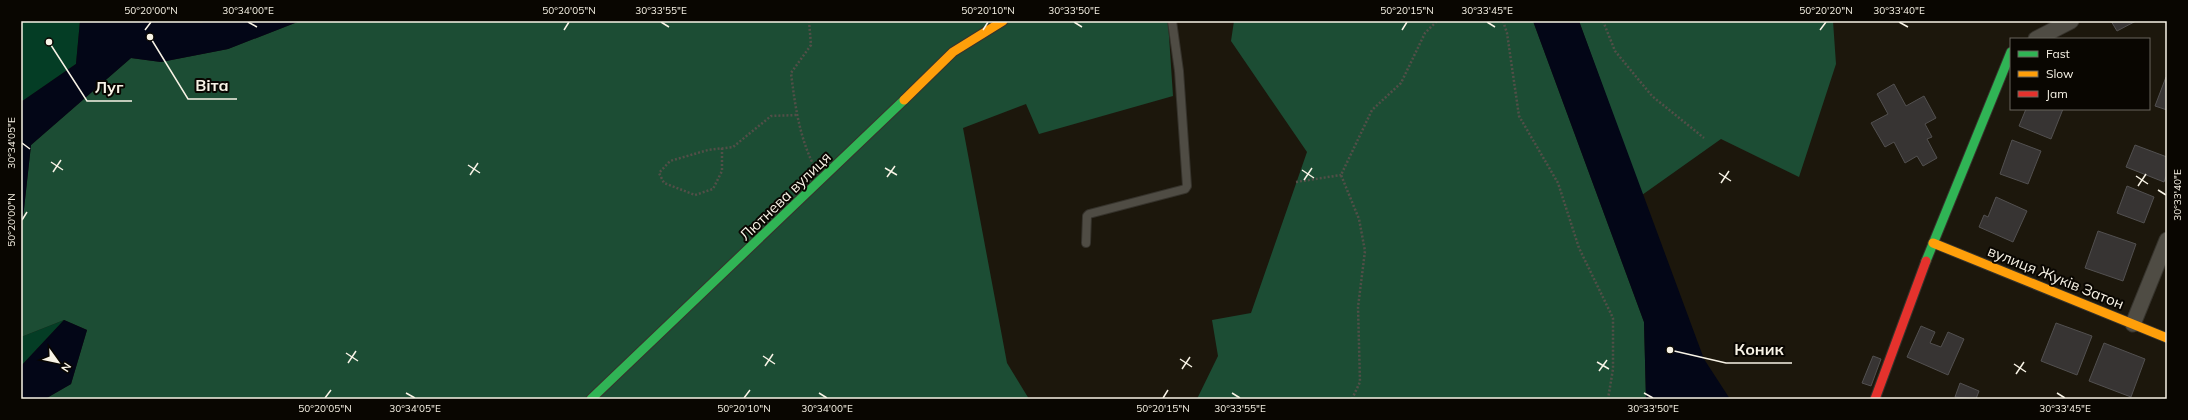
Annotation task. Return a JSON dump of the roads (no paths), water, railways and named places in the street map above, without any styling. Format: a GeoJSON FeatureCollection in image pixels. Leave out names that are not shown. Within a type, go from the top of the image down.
{"type":"FeatureCollection","features":[{"type":"Feature","properties":{"kind":"street","name":"Лютнева вулиця"},"geometry":{"type":"LineString","coordinates":[[591,399],[821,181],[954,52],[1003,21]]}},
{"type":"Feature","properties":{"kind":"street"},"geometry":{"type":"LineString","coordinates":[[2038,38],[2071,21]]}},
{"type":"Feature","properties":{"kind":"street"},"geometry":{"type":"LineString","coordinates":[[1875,399],[1875,395],[1934,243],[2010,54]]}},
{"type":"Feature","properties":{"kind":"street"},"geometry":{"type":"LineString","coordinates":[[2133,324],[2167,240]]}},
{"type":"Feature","properties":{"kind":"street","name":"вулиця Жуків Затон"},"geometry":{"type":"LineString","coordinates":[[1934,243],[2167,338]]}},
{"type":"Feature","properties":{"kind":"lane"},"geometry":{"type":"LineString","coordinates":[[1086,243],[1087,216],[1089,214],[1185,189],[1187,186],[1179,71],[1172,21]]}},
{"type":"Feature","properties":{"kind":"water"},"geometry":{"type":"Polygon","coordinates":[[[80,21],[198,21],[201,23],[205,21],[300,21],[228,49],[161,62],[131,58],[31,145],[23,218],[21,220],[21,102],[76,64],[80,21]]]}},
{"type":"Feature","properties":{"kind":"water"},"geometry":{"type":"Polygon","coordinates":[[[1533,21],[1579,21],[1704,359],[1730,399],[1646,399],[1644,322],[1533,21]]]}},
{"type":"Feature","properties":{"kind":"water"},"geometry":{"type":"Polygon","coordinates":[[[64,320],[87,330],[71,384],[45,399],[21,399],[21,366],[64,320]]]}},
{"type":"Feature","properties":{"kind":"place","name":"Віта"},"geometry":{"type":"Point","coordinates":[150,37]}},
{"type":"Feature","properties":{"kind":"place","name":"Луг"},"geometry":{"type":"Point","coordinates":[49,42]}},
{"type":"Feature","properties":{"kind":"place","name":"Коник"},"geometry":{"type":"Point","coordinates":[1670,350]}}]}
